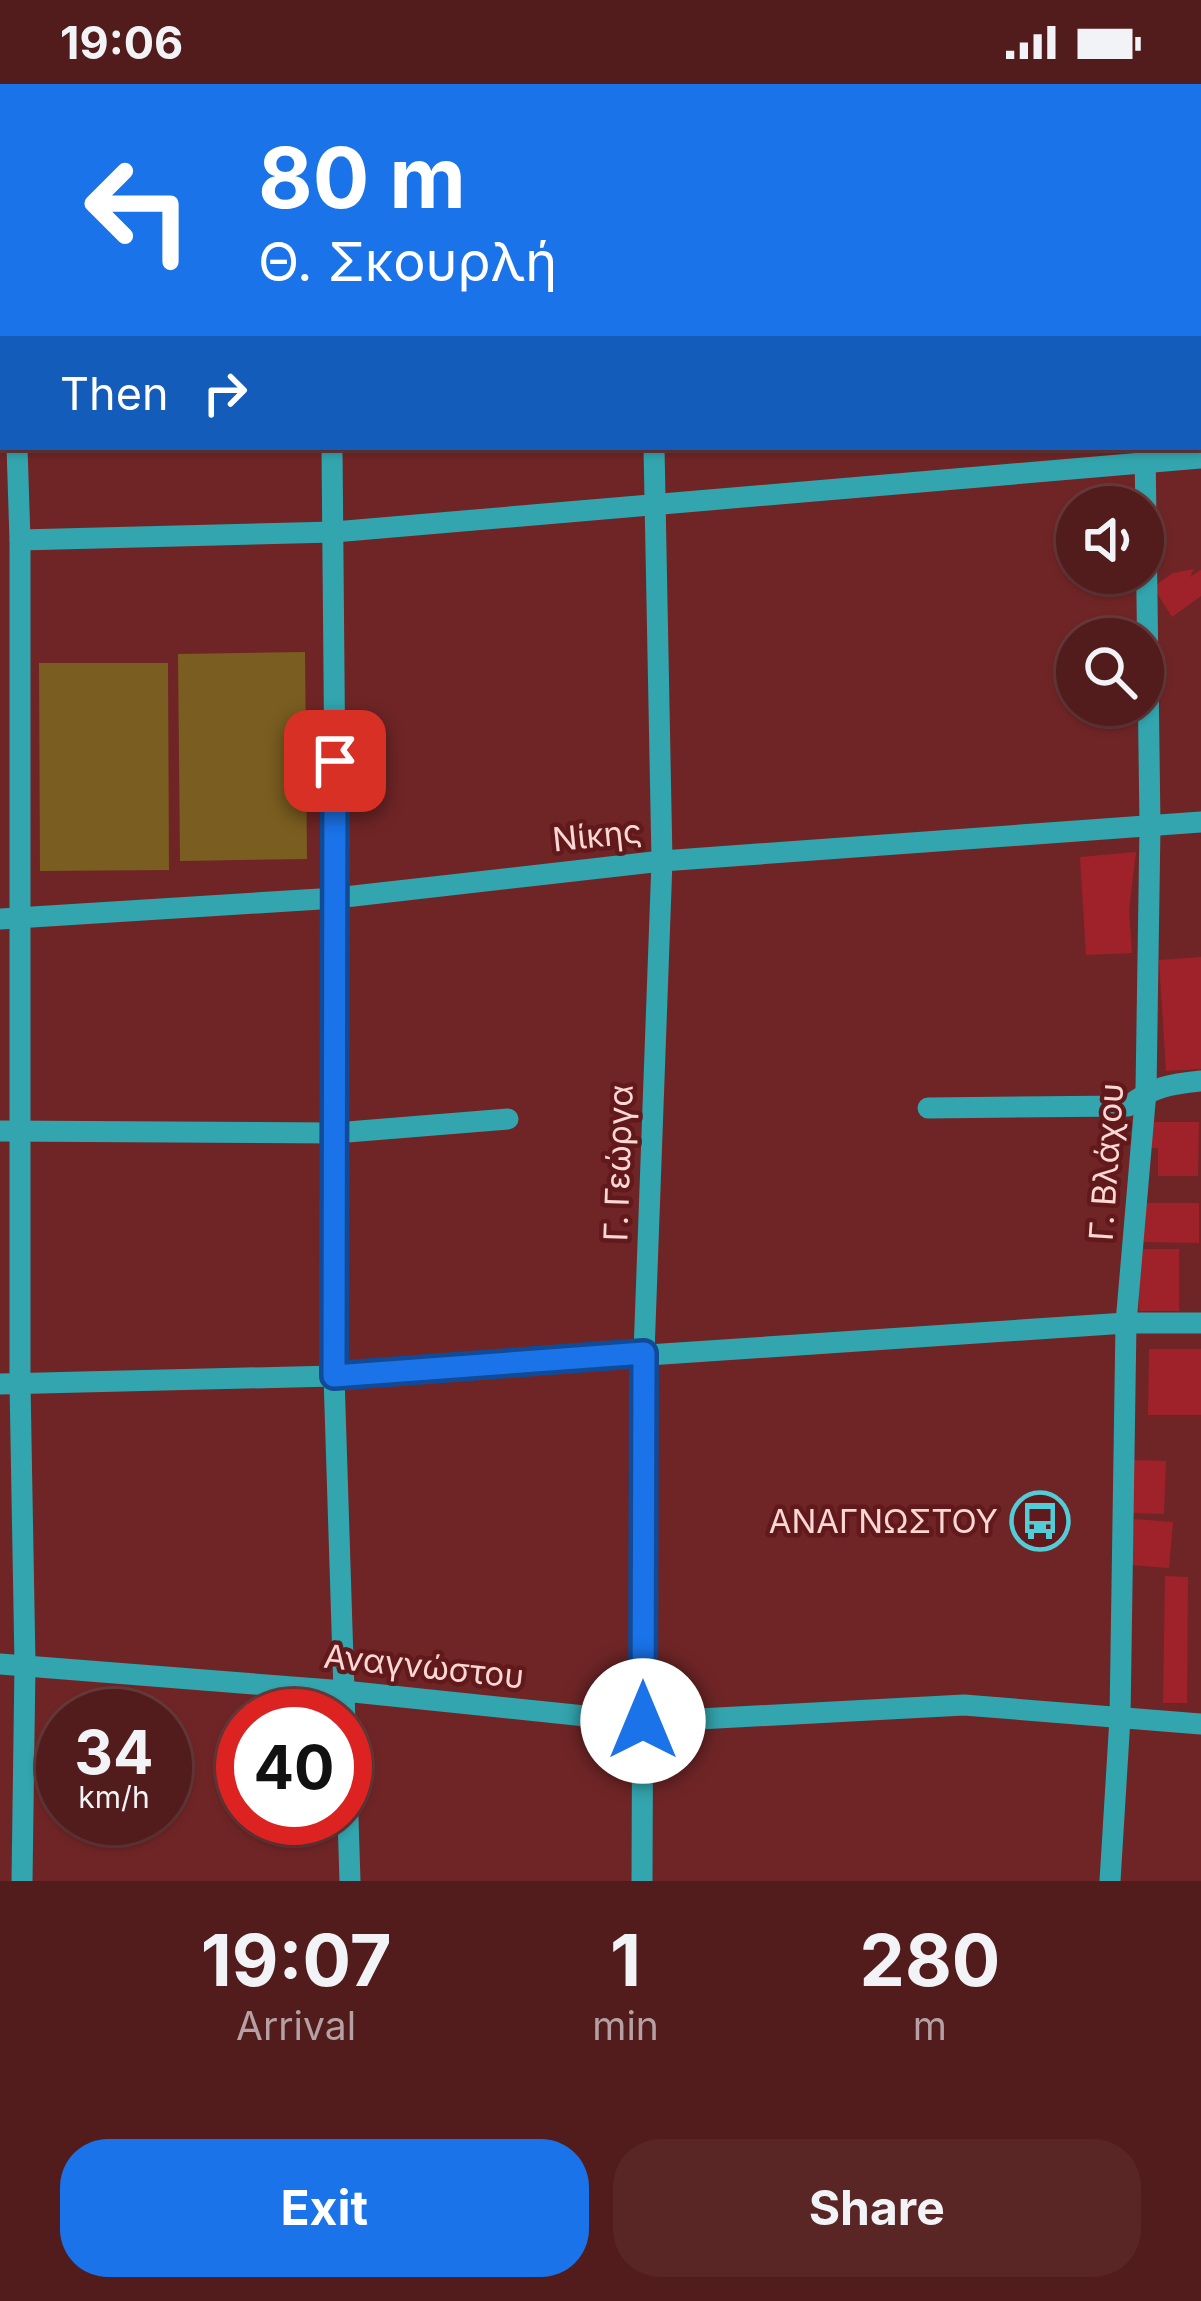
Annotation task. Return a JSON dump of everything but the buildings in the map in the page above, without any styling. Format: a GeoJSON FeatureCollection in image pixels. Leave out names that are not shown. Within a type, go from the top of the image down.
{"type":"FeatureCollection","features":[{"type":"Feature","properties":{"kind":"street"},"geometry":{"type":"LineString","coordinates":[[16,450],[20,540],[10,919],[10,1383],[25,1664],[22,1881]]}},
{"type":"Feature","properties":{"kind":"street"},"geometry":{"type":"LineString","coordinates":[[332,450],[334,1376],[344,1689]]}},
{"type":"Feature","properties":{"kind":"street","name":"Γ. Γεώργα"},"geometry":{"type":"LineString","coordinates":[[642,1881],[644,1353],[662,861],[654,450]]}},
{"type":"Feature","properties":{"kind":"street"},"geometry":{"type":"LineString","coordinates":[[20,540],[334,532],[654,506],[1145,455],[1201,458]]}},
{"type":"Feature","properties":{"kind":"street","name":"Γ. Βλάχου"},"geometry":{"type":"LineString","coordinates":[[1109,1881],[1120,1718],[1126,1324],[1147,1091],[1150,826],[1145,455]]}},
{"type":"Feature","properties":{"kind":"street","name":"Νίκης"},"geometry":{"type":"LineString","coordinates":[[10,919],[336,898],[662,861],[1201,822]]}},
{"type":"Feature","properties":{"kind":"street"},"geometry":{"type":"LineString","coordinates":[[928,1108],[1128,1106],[1147,1091],[1167,1084],[1201,1081]]}},
{"type":"Feature","properties":{"kind":"street"},"geometry":{"type":"LineString","coordinates":[[10,1131],[335,1133],[508,1119]]}},
{"type":"Feature","properties":{"kind":"street"},"geometry":{"type":"LineString","coordinates":[[10,1383],[334,1376],[644,1353],[1201,1323]]}},
{"type":"Feature","properties":{"kind":"street","name":"Αναγνώστου"},"geometry":{"type":"LineString","coordinates":[[0,1664],[320,1689]]}},
{"type":"Feature","properties":{"kind":"street","name":"Αναγνώστου"},"geometry":{"type":"LineString","coordinates":[[372,1694],[643,1721],[964,1706],[1201,1724]]}},
{"type":"Feature","properties":{"kind":"street"},"geometry":{"type":"LineString","coordinates":[[349,1845],[350,1881]]}},
{"type":"Feature","properties":{"kind":"shaded area"},"geometry":{"type":"Polygon","coordinates":[[[305,652],[307,859],[180,861],[178,654],[305,652]]]}},
{"type":"Feature","properties":{"kind":"shaded area"},"geometry":{"type":"Polygon","coordinates":[[[39,663],[168,663],[169,870],[40,871],[39,663]]]}},
{"type":"Feature","properties":{"kind":"place","name":"ΑΝΑΓΝΩΣΤΟΥ"},"geometry":{"type":"Point","coordinates":[1040,1521]}},
{"type":"Feature","properties":{"kind":"route"},"geometry":{"type":"LineString","coordinates":[[335,761],[334,1376],[644,1353],[643,1721]]}}]}
